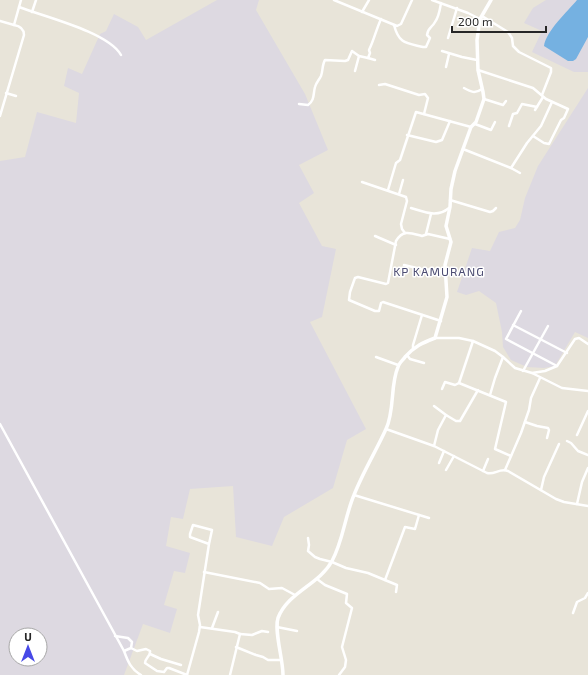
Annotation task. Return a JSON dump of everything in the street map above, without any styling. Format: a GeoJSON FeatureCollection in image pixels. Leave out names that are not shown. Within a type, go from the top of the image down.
{"type":"FeatureCollection","features":[{"type":"Feature","properties":{"kind":"street"},"geometry":{"type":"LineString","coordinates":[[14,25],[21,0]]}},
{"type":"Feature","properties":{"kind":"street"},"geometry":{"type":"LineString","coordinates":[[32,12],[36,0]]}},
{"type":"Feature","properties":{"kind":"street"},"geometry":{"type":"LineString","coordinates":[[334,0],[397,26],[401,24],[412,0]]}},
{"type":"Feature","properties":{"kind":"street"},"geometry":{"type":"LineString","coordinates":[[362,12],[369,0]]}},
{"type":"Feature","properties":{"kind":"street"},"geometry":{"type":"LineString","coordinates":[[432,0],[481,17],[508,32],[512,38],[513,46],[519,52],[550,68],[551,72],[543,96],[535,110]]}},
{"type":"Feature","properties":{"kind":"street"},"geometry":{"type":"LineString","coordinates":[[435,338],[447,297],[445,272],[450,239],[446,226],[450,208],[453,179],[463,149],[484,99],[478,70],[477,40],[481,17],[491,0]]}},
{"type":"Feature","properties":{"kind":"street"},"geometry":{"type":"LineString","coordinates":[[394,25],[402,42],[423,48],[426,47],[430,38],[427,35],[427,31],[435,22],[441,3]]}},
{"type":"Feature","properties":{"kind":"street"},"geometry":{"type":"LineString","coordinates":[[19,7],[89,32],[114,46],[121,55]]}},
{"type":"Feature","properties":{"kind":"street"},"geometry":{"type":"LineString","coordinates":[[448,38],[457,8]]}},
{"type":"Feature","properties":{"kind":"street"},"geometry":{"type":"LineString","coordinates":[[368,58],[370,53],[369,50],[373,43],[380,19]]}},
{"type":"Feature","properties":{"kind":"street"},"geometry":{"type":"LineString","coordinates":[[0,21],[14,25],[22,29],[24,32],[0,116]]}},
{"type":"Feature","properties":{"kind":"street"},"geometry":{"type":"LineString","coordinates":[[299,104],[308,105],[313,99],[324,61],[341,62],[348,60],[352,51],[359,56],[375,60]]}},
{"type":"Feature","properties":{"kind":"street"},"geometry":{"type":"LineString","coordinates":[[442,51],[477,60]]}},
{"type":"Feature","properties":{"kind":"street"},"geometry":{"type":"LineString","coordinates":[[446,67],[449,54]]}},
{"type":"Feature","properties":{"kind":"street"},"geometry":{"type":"LineString","coordinates":[[355,72],[359,56]]}},
{"type":"Feature","properties":{"kind":"street"},"geometry":{"type":"LineString","coordinates":[[478,70],[533,88],[552,102],[568,109],[564,118],[560,120],[550,143],[546,144],[533,136]]}},
{"type":"Feature","properties":{"kind":"street"},"geometry":{"type":"LineString","coordinates":[[379,85],[385,84],[419,95],[425,94],[428,98],[424,114]]}},
{"type":"Feature","properties":{"kind":"street"},"geometry":{"type":"LineString","coordinates":[[464,88],[473,93],[476,93],[482,89]]}},
{"type":"Feature","properties":{"kind":"street"},"geometry":{"type":"LineString","coordinates":[[6,93],[16,96]]}},
{"type":"Feature","properties":{"kind":"street"},"geometry":{"type":"LineString","coordinates":[[484,99],[503,105],[506,101]]}},
{"type":"Feature","properties":{"kind":"street"},"geometry":{"type":"LineString","coordinates":[[511,168],[523,149],[546,119],[552,102]]}},
{"type":"Feature","properties":{"kind":"street"},"geometry":{"type":"LineString","coordinates":[[509,126],[514,114],[517,113],[521,104],[537,107]]}},
{"type":"Feature","properties":{"kind":"street"},"geometry":{"type":"LineString","coordinates":[[388,190],[396,163],[400,160],[407,135],[416,112],[491,130],[495,122]]}},
{"type":"Feature","properties":{"kind":"street"},"geometry":{"type":"LineString","coordinates":[[407,135],[439,142],[442,140],[450,121]]}},
{"type":"Feature","properties":{"kind":"street"},"geometry":{"type":"LineString","coordinates":[[463,149],[520,173]]}},
{"type":"Feature","properties":{"kind":"street"},"geometry":{"type":"LineString","coordinates":[[399,194],[403,180]]}},
{"type":"Feature","properties":{"kind":"street"},"geometry":{"type":"LineString","coordinates":[[362,182],[404,196],[407,200],[401,224],[404,233]]}},
{"type":"Feature","properties":{"kind":"street"},"geometry":{"type":"LineString","coordinates":[[450,200],[490,212],[496,208]]}},
{"type":"Feature","properties":{"kind":"street"},"geometry":{"type":"LineString","coordinates":[[411,208],[431,214],[450,208]]}},
{"type":"Feature","properties":{"kind":"street"},"geometry":{"type":"LineString","coordinates":[[426,234],[431,214]]}},
{"type":"Feature","properties":{"kind":"street"},"geometry":{"type":"LineString","coordinates":[[441,321],[382,302],[378,311],[375,311],[349,300],[350,292],[356,278],[358,277],[386,284],[388,283],[398,238],[404,233],[410,232],[422,236],[426,234],[450,239]]}},
{"type":"Feature","properties":{"kind":"street"},"geometry":{"type":"LineString","coordinates":[[375,236],[396,245]]}},
{"type":"Feature","properties":{"kind":"street"},"geometry":{"type":"LineString","coordinates":[[404,265],[425,270],[432,268],[445,272]]}},
{"type":"Feature","properties":{"kind":"street"},"geometry":{"type":"LineString","coordinates":[[520,311],[506,337],[506,340],[557,366]]}},
{"type":"Feature","properties":{"kind":"street"},"geometry":{"type":"LineString","coordinates":[[413,348],[422,315]]}},
{"type":"Feature","properties":{"kind":"street"},"geometry":{"type":"LineString","coordinates":[[513,325],[567,353]]}},
{"type":"Feature","properties":{"kind":"street"},"geometry":{"type":"LineString","coordinates":[[523,371],[548,326]]}},
{"type":"Feature","properties":{"kind":"street"},"geometry":{"type":"LineString","coordinates":[[284,675],[277,627],[282,609],[295,595],[317,579],[332,562],[354,495],[386,429],[391,413],[395,375],[398,365],[413,348],[435,338],[459,338],[473,341],[503,357],[512,366],[532,373],[562,388],[588,391]]}},
{"type":"Feature","properties":{"kind":"street"},"geometry":{"type":"LineString","coordinates":[[532,373],[551,369],[557,366],[567,353],[572,342],[577,338],[588,344]]}},
{"type":"Feature","properties":{"kind":"street"},"geometry":{"type":"LineString","coordinates":[[459,383],[473,341]]}},
{"type":"Feature","properties":{"kind":"street"},"geometry":{"type":"LineString","coordinates":[[407,355],[414,360],[419,360],[424,363]]}},
{"type":"Feature","properties":{"kind":"street"},"geometry":{"type":"LineString","coordinates":[[376,357],[398,365]]}},
{"type":"Feature","properties":{"kind":"street"},"geometry":{"type":"LineString","coordinates":[[490,395],[503,357]]}},
{"type":"Feature","properties":{"kind":"street"},"geometry":{"type":"LineString","coordinates":[[505,470],[525,422],[531,398],[540,378]]}},
{"type":"Feature","properties":{"kind":"street"},"geometry":{"type":"LineString","coordinates":[[442,389],[444,383],[455,385],[459,383],[506,402],[495,449],[511,456]]}},
{"type":"Feature","properties":{"kind":"street"},"geometry":{"type":"LineString","coordinates":[[434,406],[456,421],[460,421],[478,390]]}},
{"type":"Feature","properties":{"kind":"street"},"geometry":{"type":"LineString","coordinates":[[577,435],[588,411]]}},
{"type":"Feature","properties":{"kind":"street"},"geometry":{"type":"LineString","coordinates":[[434,446],[438,430],[446,415]]}},
{"type":"Feature","properties":{"kind":"street"},"geometry":{"type":"LineString","coordinates":[[525,422],[535,426],[548,428],[547,438]]}},
{"type":"Feature","properties":{"kind":"street"},"geometry":{"type":"LineString","coordinates":[[0,424],[124,651],[130,665],[140,674]]}},
{"type":"Feature","properties":{"kind":"street"},"geometry":{"type":"LineString","coordinates":[[386,429],[434,446],[483,471],[494,473],[499,470],[505,470],[560,501],[588,506]]}},
{"type":"Feature","properties":{"kind":"street"},"geometry":{"type":"LineString","coordinates":[[567,441],[571,443],[578,451],[588,456]]}},
{"type":"Feature","properties":{"kind":"street"},"geometry":{"type":"LineString","coordinates":[[540,490],[544,477],[559,444]]}},
{"type":"Feature","properties":{"kind":"street"},"geometry":{"type":"LineString","coordinates":[[439,463],[444,451]]}},
{"type":"Feature","properties":{"kind":"street"},"geometry":{"type":"LineString","coordinates":[[446,470],[454,456]]}},
{"type":"Feature","properties":{"kind":"street"},"geometry":{"type":"LineString","coordinates":[[483,471],[488,459]]}},
{"type":"Feature","properties":{"kind":"street"},"geometry":{"type":"LineString","coordinates":[[577,504],[582,482],[588,468]]}},
{"type":"Feature","properties":{"kind":"street"},"geometry":{"type":"LineString","coordinates":[[354,495],[429,518]]}},
{"type":"Feature","properties":{"kind":"street"},"geometry":{"type":"LineString","coordinates":[[385,580],[405,527],[414,529],[419,515]]}},
{"type":"Feature","properties":{"kind":"street"},"geometry":{"type":"LineString","coordinates":[[150,654],[145,663],[158,671],[164,672],[167,668],[170,668],[187,675],[198,639],[200,626],[198,615],[212,530],[193,525],[190,537],[209,544]]}},
{"type":"Feature","properties":{"kind":"street"},"geometry":{"type":"LineString","coordinates":[[308,538],[308,551],[314,557],[346,568],[368,573],[397,584],[396,592]]}},
{"type":"Feature","properties":{"kind":"street"},"geometry":{"type":"LineString","coordinates":[[204,572],[260,583],[269,589],[282,588],[295,595]]}},
{"type":"Feature","properties":{"kind":"street"},"geometry":{"type":"LineString","coordinates":[[317,579],[325,585],[346,593],[346,603],[352,608],[342,647],[346,660],[345,667],[339,675]]}},
{"type":"Feature","properties":{"kind":"street"},"geometry":{"type":"LineString","coordinates":[[573,613],[577,602],[585,598],[588,593]]}},
{"type":"Feature","properties":{"kind":"street"},"geometry":{"type":"LineString","coordinates":[[212,628],[218,612]]}},
{"type":"Feature","properties":{"kind":"street"},"geometry":{"type":"LineString","coordinates":[[200,626],[240,634],[254,634],[262,631],[268,632]]}},
{"type":"Feature","properties":{"kind":"street"},"geometry":{"type":"LineString","coordinates":[[277,627],[297,631]]}},
{"type":"Feature","properties":{"kind":"street"},"geometry":{"type":"LineString","coordinates":[[230,675],[240,634]]}},
{"type":"Feature","properties":{"kind":"street"},"geometry":{"type":"LineString","coordinates":[[115,636],[128,638],[132,642],[132,648]]}},
{"type":"Feature","properties":{"kind":"street"},"geometry":{"type":"LineString","coordinates":[[236,647],[264,657],[268,660],[282,660]]}},
{"type":"Feature","properties":{"kind":"street"},"geometry":{"type":"LineString","coordinates":[[124,651],[132,648]]}},
{"type":"Feature","properties":{"kind":"street"},"geometry":{"type":"LineString","coordinates":[[132,648],[137,651],[148,649],[150,654],[168,662],[181,665]]}},
{"type":"Feature","properties":{"kind":"street"},"geometry":{"type":"LineString","coordinates":[[155,675],[158,671]]}},
{"type":"Feature","properties":{"kind":"shaded area"},"geometry":{"type":"Polygon","coordinates":[[[217,0],[259,0],[256,10],[305,94],[328,150],[299,165],[314,193],[299,203],[322,246],[336,249],[322,317],[310,322],[366,429],[347,440],[333,488],[284,517],[272,546],[236,537],[233,486],[190,489],[183,519],[171,517],[166,546],[190,553],[185,573],[174,571],[164,605],[177,609],[170,633],[143,624],[124,675],[0,675],[0,161],[25,157],[37,112],[76,123],[79,93],[64,86],[68,68],[82,74],[100,34],[106,31],[114,14],[138,27],[146,40],[217,0]]]}},
{"type":"Feature","properties":{"kind":"shaded area"},"geometry":{"type":"Polygon","coordinates":[[[546,0],[588,0],[588,72],[574,72],[532,52],[542,31],[524,23],[533,8],[546,0]]]}},
{"type":"Feature","properties":{"kind":"shaded area"},"geometry":{"type":"Polygon","coordinates":[[[588,88],[588,338],[575,332],[555,366],[544,368],[527,367],[511,360],[503,347],[502,332],[496,303],[479,291],[466,295],[457,292],[472,248],[490,251],[499,232],[515,228],[520,220],[525,198],[538,166],[588,88]]]}},
{"type":"Feature","properties":{"kind":"water"},"geometry":{"type":"Polygon","coordinates":[[[577,0],[588,0],[588,37],[576,59],[573,61],[568,61],[544,46],[553,28],[577,0]]]}},
{"type":"Feature","properties":{"kind":"district","name":"KP KAMURANG"},"geometry":{"type":"Point","coordinates":[439,272]}}]}
